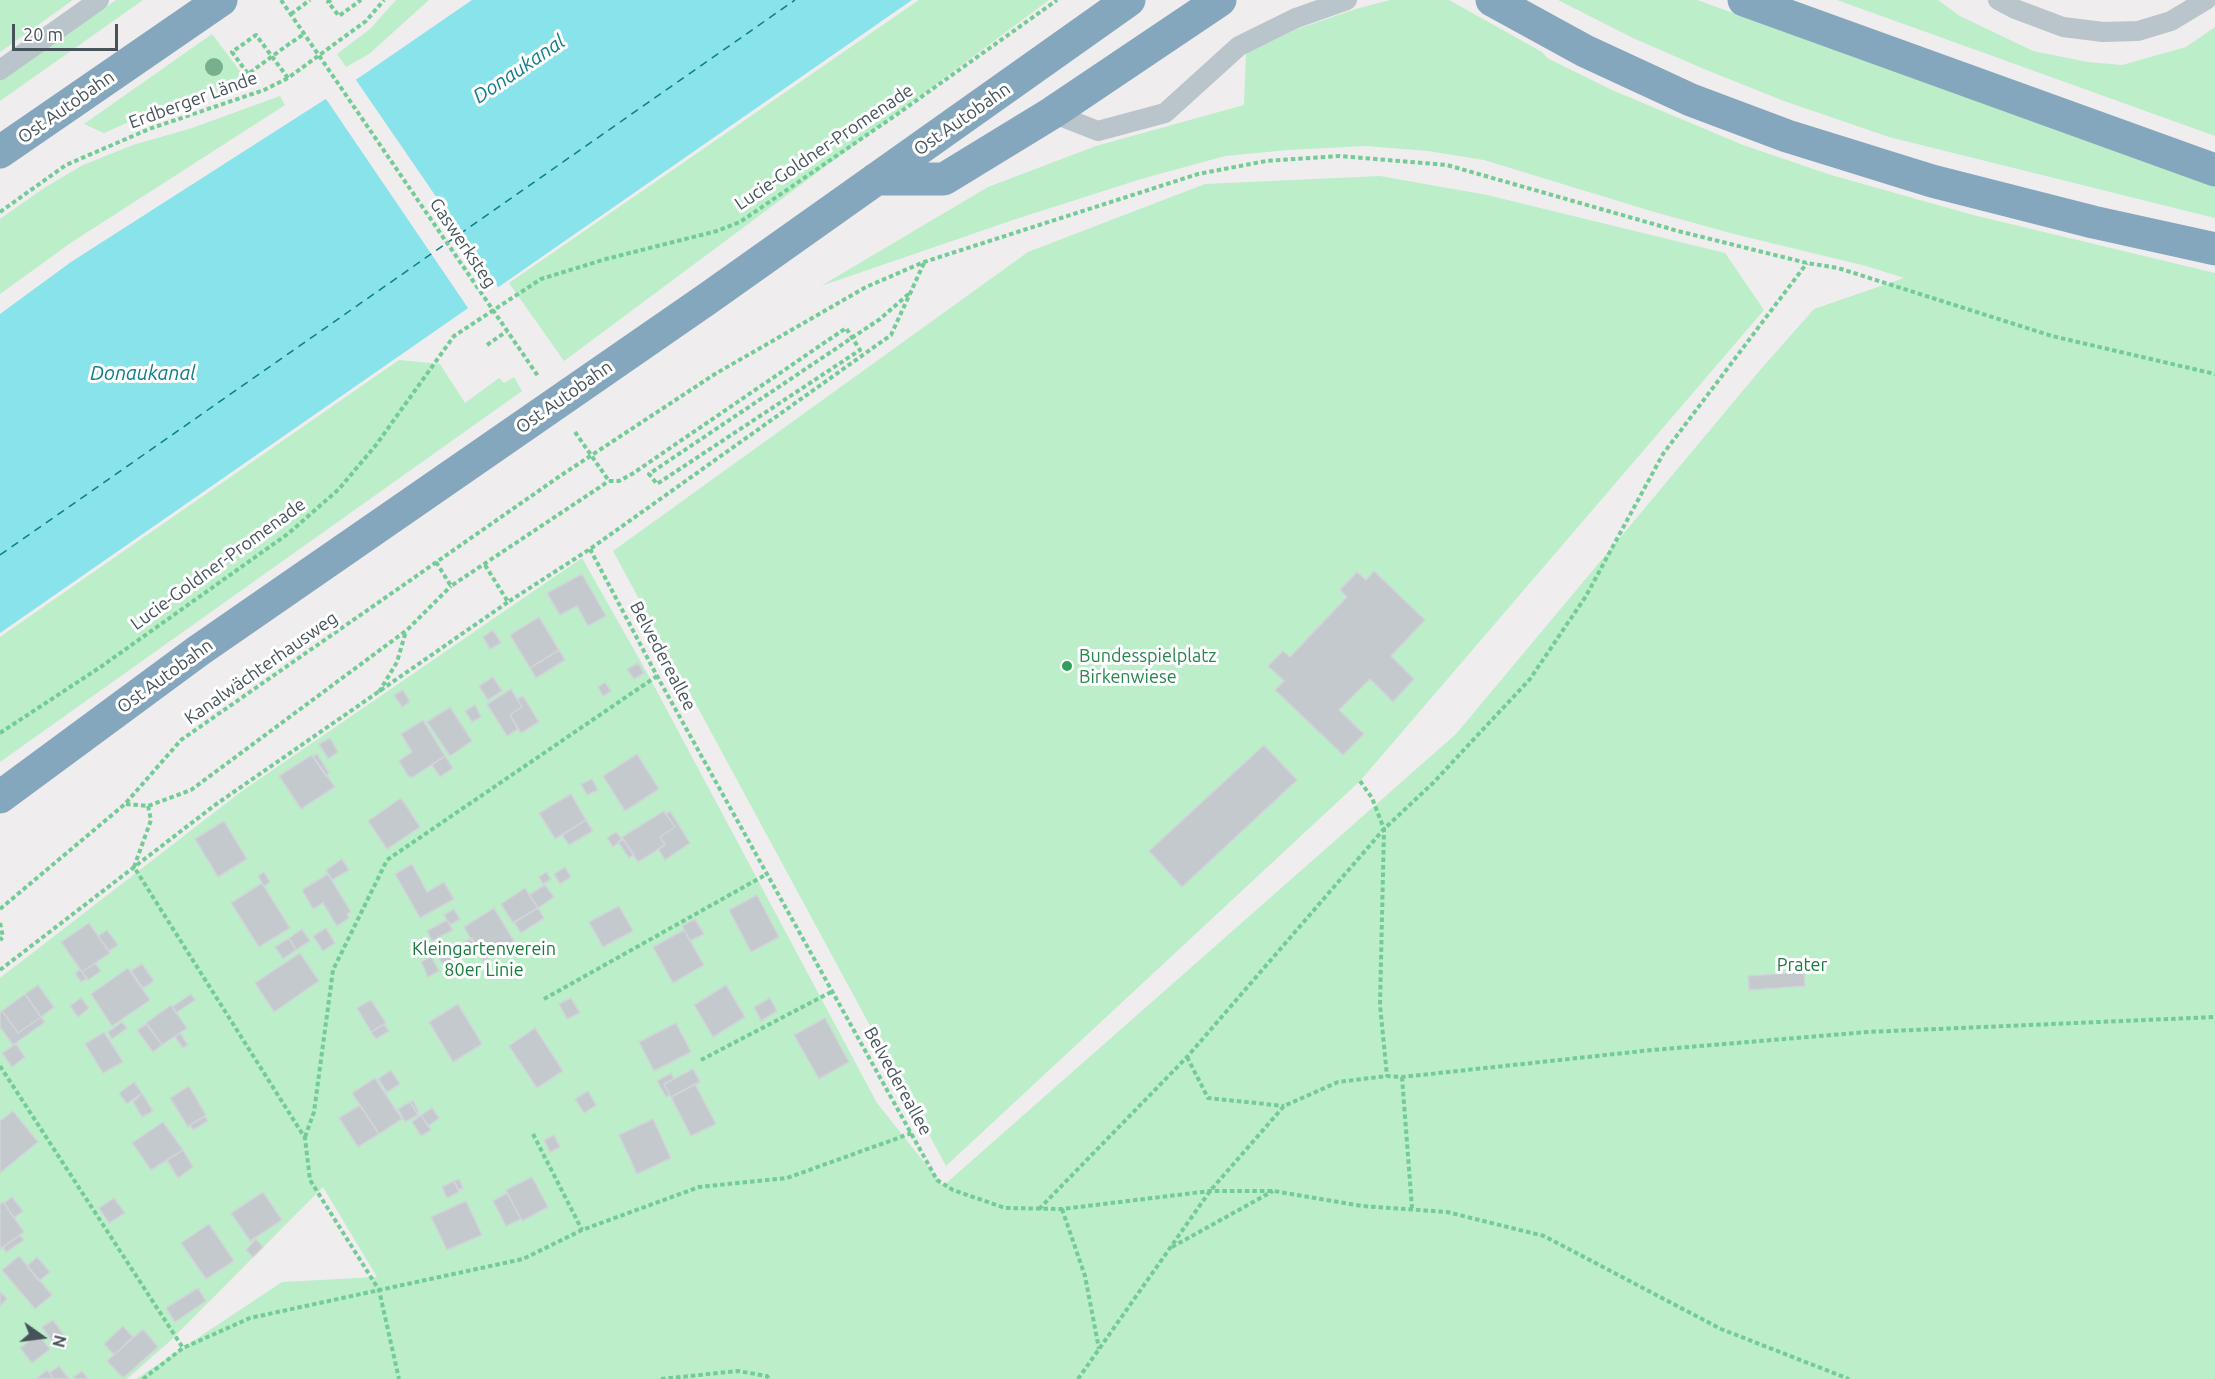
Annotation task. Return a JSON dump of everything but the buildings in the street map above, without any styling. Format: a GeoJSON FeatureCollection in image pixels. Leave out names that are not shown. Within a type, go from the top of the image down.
{"type":"FeatureCollection","features":[{"type":"Feature","properties":{"kind":"highway","name":"Ost Autobahn"},"geometry":{"type":"LineString","coordinates":[[0,152],[221,0]]}},
{"type":"Feature","properties":{"kind":"highway","name":"Ost Autobahn"},"geometry":{"type":"LineString","coordinates":[[0,797],[198,651],[1129,0]]}},
{"type":"Feature","properties":{"kind":"highway"},"geometry":{"type":"LineString","coordinates":[[876,179],[944,179],[1052,113],[1220,0]]}},
{"type":"Feature","properties":{"kind":"highway"},"geometry":{"type":"LineString","coordinates":[[1744,0],[2215,170]]}},
{"type":"Feature","properties":{"kind":"highway"},"geometry":{"type":"LineString","coordinates":[[1499,4],[1585,51],[1691,100],[1787,136],[1932,181],[2093,222],[2215,249]]}},
{"type":"Feature","properties":{"kind":"lane"},"geometry":{"type":"LineString","coordinates":[[0,70],[99,0]]}},
{"type":"Feature","properties":{"kind":"lane"},"geometry":{"type":"LineString","coordinates":[[1052,113],[1098,130],[1165,113],[1239,46],[1296,18],[1347,0]]}},
{"type":"Feature","properties":{"kind":"lane"},"geometry":{"type":"LineString","coordinates":[[1998,0],[2063,27],[2103,32],[2138,31],[2171,21],[2206,0]]}},
{"type":"Feature","properties":{"kind":"path","name":"Gaswerksteg"},"geometry":{"type":"LineString","coordinates":[[281,0],[539,378]]}},
{"type":"Feature","properties":{"kind":"path"},"geometry":{"type":"LineString","coordinates":[[291,14],[310,0]]}},
{"type":"Feature","properties":{"kind":"path"},"geometry":{"type":"LineString","coordinates":[[329,1],[339,16],[361,0]]}},
{"type":"Feature","properties":{"kind":"path","name":"Erdberger Lände"},"geometry":{"type":"LineString","coordinates":[[0,212],[66,165],[112,144],[264,90],[288,78],[366,21],[384,0]]}},
{"type":"Feature","properties":{"kind":"path","name":"Lucie-Goldner-Promenade"},"geometry":{"type":"LineString","coordinates":[[0,733],[102,666],[289,533],[339,489],[376,445],[454,336],[541,279],[606,259],[717,231],[740,222],[896,115],[1057,0]]}},
{"type":"Feature","properties":{"kind":"path"},"geometry":{"type":"LineString","coordinates":[[288,78],[256,35],[232,52],[248,74],[304,34]]}},
{"type":"Feature","properties":{"kind":"path","name":"Kanalwächterhausweg"},"geometry":{"type":"LineString","coordinates":[[0,909],[125,804],[181,740],[560,476],[715,374],[866,288],[924,262],[1198,174],[1266,161],[1339,156],[1447,165],[1678,231],[1807,263],[1838,268],[2052,336],[2215,374]]}},
{"type":"Feature","properties":{"kind":"path"},"geometry":{"type":"LineString","coordinates":[[0,970],[215,805],[508,602],[590,549],[891,335],[924,262]]}},
{"type":"Feature","properties":{"kind":"path"},"geometry":{"type":"LineString","coordinates":[[1039,1209],[1187,1057],[1384,830],[1433,783],[1530,679],[1586,596],[1663,454],[1807,263]]}},
{"type":"Feature","properties":{"kind":"path"},"geometry":{"type":"LineString","coordinates":[[125,804],[148,806],[191,790],[407,630],[451,586],[609,481],[619,481],[632,474],[846,328],[851,335],[855,342],[860,350],[657,484],[649,474],[831,351],[851,339],[860,332],[880,319],[912,291]]}},
{"type":"Feature","properties":{"kind":"path"},"geometry":{"type":"LineString","coordinates":[[463,330],[468,337]]}},
{"type":"Feature","properties":{"kind":"path"},"geometry":{"type":"LineString","coordinates":[[487,345],[507,331]]}},
{"type":"Feature","properties":{"kind":"path"},"geometry":{"type":"LineString","coordinates":[[571,425],[609,481]]}},
{"type":"Feature","properties":{"kind":"path","name":"Belvedereallee"},"geometry":{"type":"LineString","coordinates":[[590,549],[657,676],[937,1180],[953,1190],[1005,1208],[1062,1209],[1210,1191],[1274,1191],[1362,1206],[1447,1212],[1544,1236],[1721,1329],[1849,1379]]}},
{"type":"Feature","properties":{"kind":"path"},"geometry":{"type":"LineString","coordinates":[[436,562],[451,586]]}},
{"type":"Feature","properties":{"kind":"path"},"geometry":{"type":"LineString","coordinates":[[484,565],[508,602]]}},
{"type":"Feature","properties":{"kind":"path"},"geometry":{"type":"LineString","coordinates":[[378,694],[397,662],[407,630]]}},
{"type":"Feature","properties":{"kind":"path"},"geometry":{"type":"LineString","coordinates":[[304,1138],[315,1112],[333,970],[387,860],[657,676]]}},
{"type":"Feature","properties":{"kind":"path"},"geometry":{"type":"LineString","coordinates":[[1360,781],[1372,798],[1384,830],[1380,1005],[1387,1076]]}},
{"type":"Feature","properties":{"kind":"path"},"geometry":{"type":"LineString","coordinates":[[134,867],[151,820],[148,806]]}},
{"type":"Feature","properties":{"kind":"path"},"geometry":{"type":"LineString","coordinates":[[134,867],[304,1138],[310,1180],[380,1290],[399,1379]]}},
{"type":"Feature","properties":{"kind":"path"},"geometry":{"type":"LineString","coordinates":[[543,999],[768,874]]}},
{"type":"Feature","properties":{"kind":"path"},"geometry":{"type":"LineString","coordinates":[[0,923],[3,937],[0,940]]}},
{"type":"Feature","properties":{"kind":"path"},"geometry":{"type":"LineString","coordinates":[[701,1060],[833,991]]}},
{"type":"Feature","properties":{"kind":"path"},"geometry":{"type":"LineString","coordinates":[[1078,1379],[1210,1191],[1284,1106],[1338,1082],[1652,1050],[1868,1032],[2215,1017]]}},
{"type":"Feature","properties":{"kind":"path"},"geometry":{"type":"LineString","coordinates":[[1187,1057],[1208,1098],[1284,1106]]}},
{"type":"Feature","properties":{"kind":"path"},"geometry":{"type":"LineString","coordinates":[[0,1066],[183,1348]]}},
{"type":"Feature","properties":{"kind":"path"},"geometry":{"type":"LineString","coordinates":[[1402,1077],[1412,1208]]}},
{"type":"Feature","properties":{"kind":"path"},"geometry":{"type":"LineString","coordinates":[[143,1379],[183,1348],[250,1318],[523,1259],[582,1230],[699,1187],[787,1178],[912,1133]]}},
{"type":"Feature","properties":{"kind":"path"},"geometry":{"type":"LineString","coordinates":[[532,1134],[582,1230]]}},
{"type":"Feature","properties":{"kind":"path"},"geometry":{"type":"LineString","coordinates":[[1171,1248],[1274,1191]]}},
{"type":"Feature","properties":{"kind":"path"},"geometry":{"type":"LineString","coordinates":[[1062,1209],[1085,1276],[1099,1349]]}},
{"type":"Feature","properties":{"kind":"path"},"geometry":{"type":"LineString","coordinates":[[661,1379],[738,1371],[767,1376],[769,1379]]}},
{"type":"Feature","properties":{"kind":"green space"},"geometry":{"type":"Polygon","coordinates":[[[0,0],[73,0],[0,52],[0,0]]]}},
{"type":"Feature","properties":{"kind":"green space"},"geometry":{"type":"Polygon","coordinates":[[[116,0],[143,0],[0,101],[0,80],[116,0]]]}},
{"type":"Feature","properties":{"kind":"green space"},"geometry":{"type":"Polygon","coordinates":[[[396,0],[429,0],[369,54],[346,67],[337,54],[370,29],[396,0]]]}},
{"type":"Feature","properties":{"kind":"green space"},"geometry":{"type":"Polygon","coordinates":[[[919,0],[1049,0],[564,361],[509,283],[919,0]]]}},
{"type":"Feature","properties":{"kind":"green space","name":"Prater"},"geometry":{"type":"Polygon","coordinates":[[[1390,0],[1449,0],[1542,52],[1547,58],[1612,90],[1743,145],[1831,175],[1973,215],[2215,273],[2215,1379],[136,1379],[282,1282],[377,1277],[323,1187],[170,1341],[127,1379],[0,1379],[0,978],[242,791],[582,558],[645,669],[877,1103],[943,1186],[1456,734],[1761,369],[1814,309],[1904,278],[1866,266],[1651,211],[1484,160],[1428,151],[1366,146],[1225,156],[1141,179],[1016,219],[821,286],[988,187],[1096,146],[1244,105],[1246,53],[1297,29],[1390,0]]]}},
{"type":"Feature","properties":{"kind":"green space"},"geometry":{"type":"Polygon","coordinates":[[[1558,0],[1697,0],[2215,186],[2215,218],[1889,137],[1784,101],[1704,69],[1633,38],[1558,0]]]}},
{"type":"Feature","properties":{"kind":"green space"},"geometry":{"type":"Polygon","coordinates":[[[1837,0],[1938,0],[1960,16],[2033,51],[2088,62],[2122,65],[2186,47],[2215,27],[2215,136],[1837,0]]]}},
{"type":"Feature","properties":{"kind":"green space"},"geometry":{"type":"Polygon","coordinates":[[[212,34],[249,83],[151,112],[104,133],[84,124],[212,34]]]}},
{"type":"Feature","properties":{"kind":"green space"},"geometry":{"type":"Polygon","coordinates":[[[280,96],[285,105],[72,242],[0,294],[0,219],[44,188],[83,165],[133,145],[192,128],[280,96]]]}},
{"type":"Feature","properties":{"kind":"green space","name":"Bundesspielplatz Birkenwiese"},"geometry":{"type":"Polygon","coordinates":[[[1380,176],[1487,195],[1725,253],[1764,310],[1360,781],[946,1166],[613,551],[1028,252],[1205,184],[1380,176]]]}},
{"type":"Feature","properties":{"kind":"green space"},"geometry":{"type":"Polygon","coordinates":[[[399,360],[440,364],[465,403],[499,378],[504,383],[514,377],[522,391],[0,762],[0,637],[399,360]]]}},
{"type":"Feature","properties":{"kind":"water","name":"Donaukanal"},"geometry":{"type":"Polygon","coordinates":[[[472,0],[912,0],[0,633],[0,314],[71,262],[360,77],[472,0]]]}},
{"type":"Feature","properties":{"kind":"pier"},"geometry":{"type":"Polygon","coordinates":[[[354,77],[500,290],[470,311],[324,96],[354,77]]]}},
{"type":"Feature","properties":{"kind":"ferry route"},"geometry":{"type":"LineString","coordinates":[[0,555],[795,0]]}},
{"type":"Feature","properties":{"kind":"place","name":"Bundesspielplatz Birkenwiese"},"geometry":{"type":"Point","coordinates":[1067,666]}},
{"type":"Feature","properties":{"kind":"park label","name":"Kleingartenverein 80er Linie"},"geometry":{"type":"Point","coordinates":[484,959]}}]}
